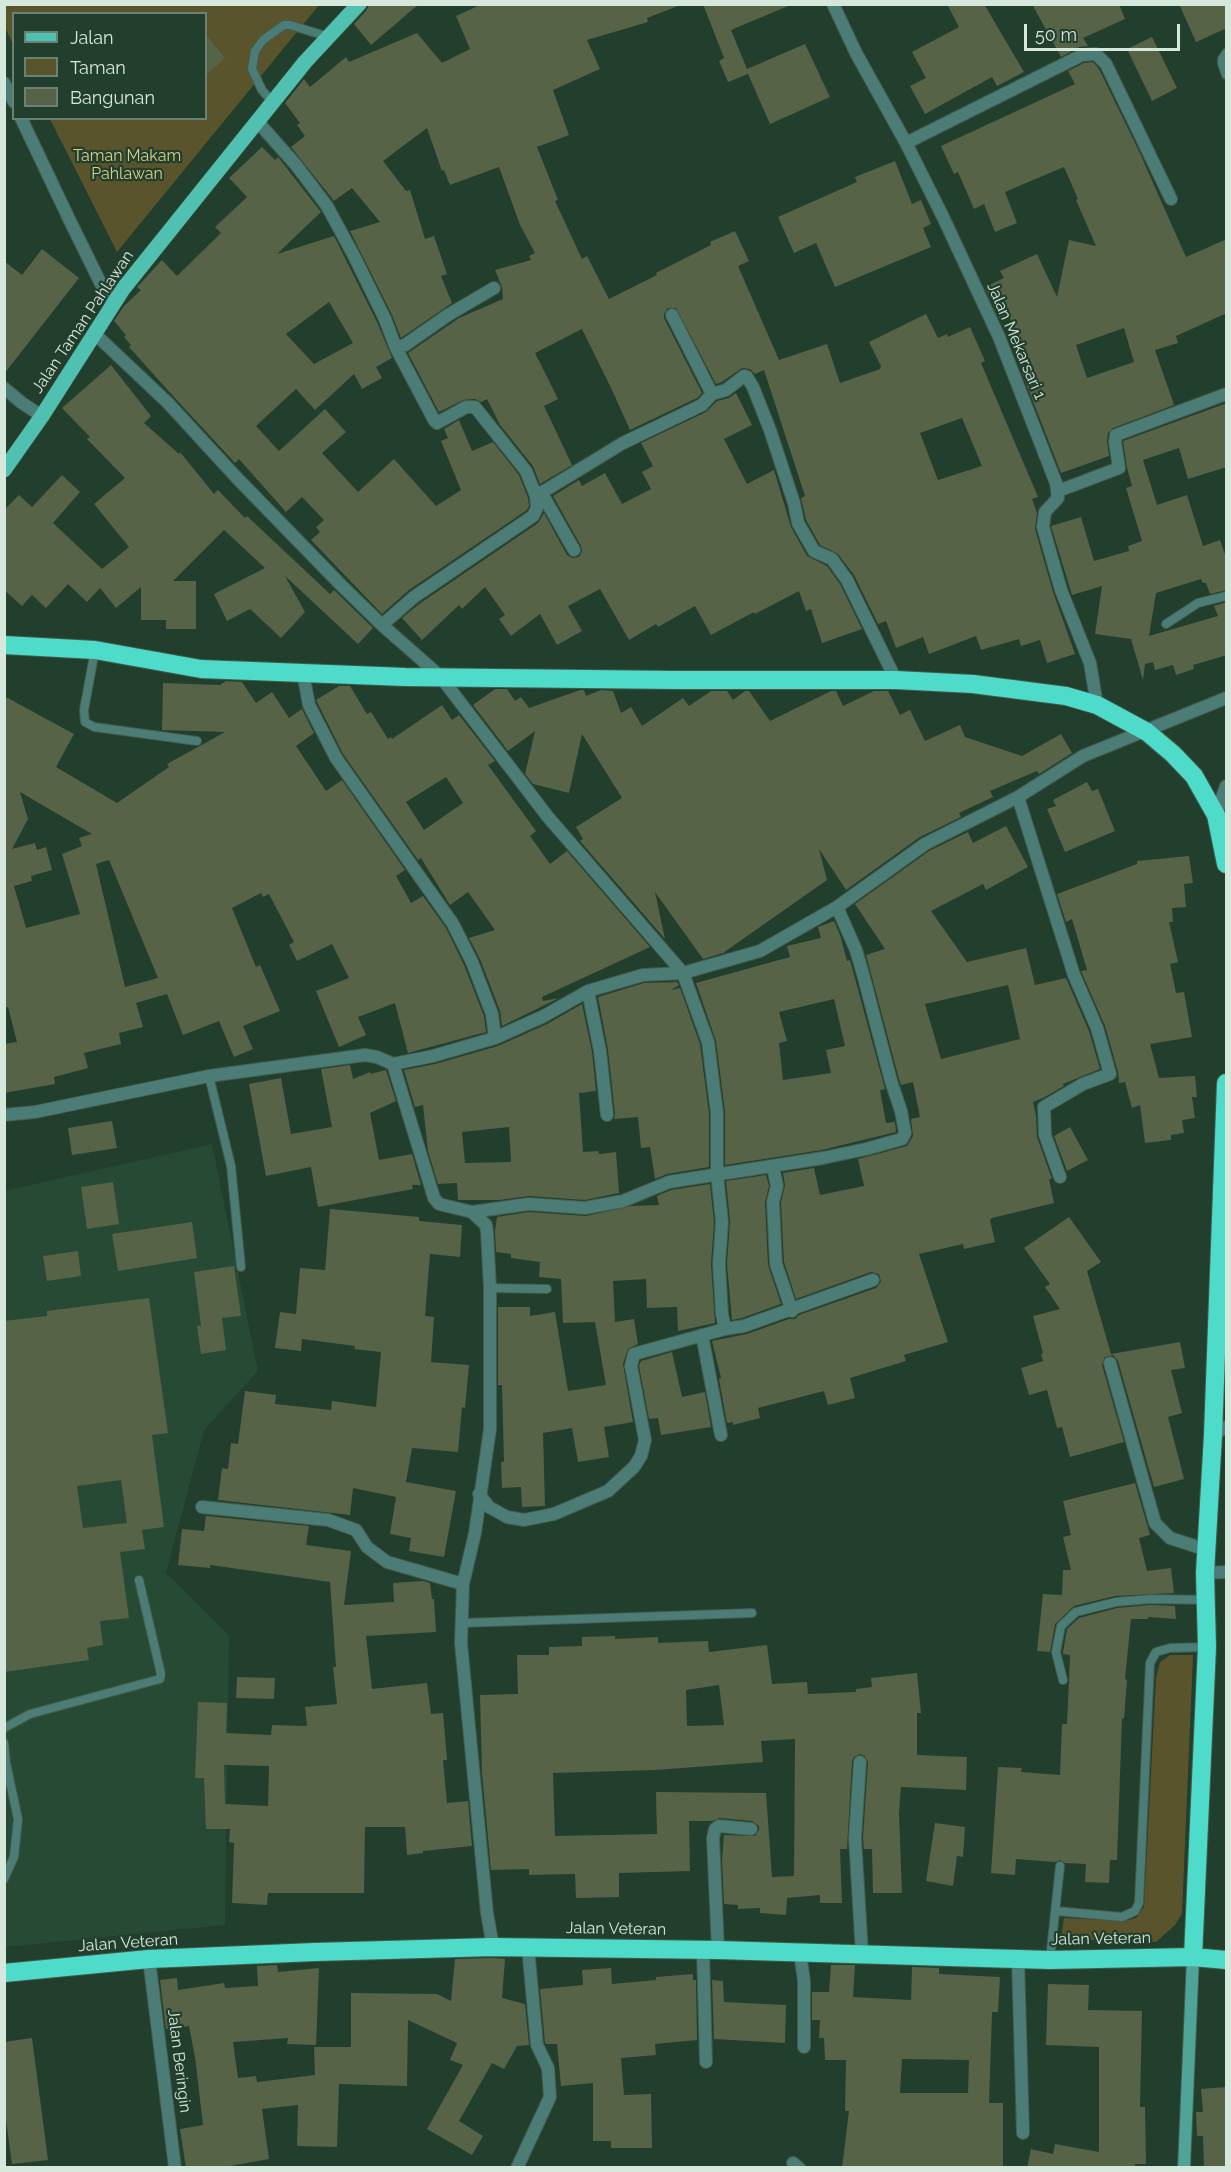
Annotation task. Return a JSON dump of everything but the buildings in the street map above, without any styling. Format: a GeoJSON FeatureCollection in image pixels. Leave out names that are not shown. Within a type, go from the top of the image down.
{"type":"FeatureCollection","features":[{"type":"Feature","properties":{"kind":"highway"},"geometry":{"type":"LineString","coordinates":[[4,645],[95,651],[201,669],[676,680],[896,680],[1013,688],[1066,696],[1097,705],[1147,732],[1173,754],[1194,776],[1216,815],[1227,864]]}},
{"type":"Feature","properties":{"kind":"highway"},"geometry":{"type":"LineString","coordinates":[[1193,1957],[1207,1647],[1205,1573],[1220,1431],[1227,1083]]}},
{"type":"Feature","properties":{"kind":"highway","name":"Jalan Veteran"},"geometry":{"type":"LineString","coordinates":[[4,1973],[149,1959],[493,1947],[711,1950],[1050,1960],[1193,1957],[1227,1960]]}},
{"type":"Feature","properties":{"kind":"main road","name":"Jalan Taman Pahlawan"},"geometry":{"type":"LineString","coordinates":[[4,470],[42,416],[123,289],[305,62],[359,4]]}},
{"type":"Feature","properties":{"kind":"main road"},"geometry":{"type":"LineString","coordinates":[[1184,2168],[1193,1957]]}},
{"type":"Feature","properties":{"kind":"street","name":"Jalan Mekarsari 1"},"geometry":{"type":"LineString","coordinates":[[833,4],[856,53],[906,143],[943,217],[999,337],[1058,491]]}},
{"type":"Feature","properties":{"kind":"street"},"geometry":{"type":"LineString","coordinates":[[906,143],[1082,55],[1096,54],[1106,64],[1171,199]]}},
{"type":"Feature","properties":{"kind":"street"},"geometry":{"type":"LineString","coordinates":[[4,83],[12,98]]}},
{"type":"Feature","properties":{"kind":"street"},"geometry":{"type":"LineString","coordinates":[[22,120],[69,221],[113,304]]}},
{"type":"Feature","properties":{"kind":"street"},"geometry":{"type":"LineString","coordinates":[[257,121],[296,165],[327,206],[434,420],[437,423],[466,407],[475,407],[526,471],[574,550]]}},
{"type":"Feature","properties":{"kind":"street"},"geometry":{"type":"LineString","coordinates":[[396,348],[405,345],[448,315],[494,288]]}},
{"type":"Feature","properties":{"kind":"street"},"geometry":{"type":"LineString","coordinates":[[672,315],[712,394]]}},
{"type":"Feature","properties":{"kind":"street"},"geometry":{"type":"LineString","coordinates":[[95,334],[168,403],[236,477],[382,625],[440,676],[548,817],[683,973],[708,1041],[717,1113],[717,1174],[722,1222],[719,1264],[725,1329]]}},
{"type":"Feature","properties":{"kind":"street"},"geometry":{"type":"LineString","coordinates":[[538,494],[623,443],[702,405],[712,394],[726,390],[744,376],[747,377],[771,430],[798,523],[814,551],[832,559],[847,580],[896,680]]}},
{"type":"Feature","properties":{"kind":"street"},"geometry":{"type":"LineString","coordinates":[[4,388],[42,416]]}},
{"type":"Feature","properties":{"kind":"street"},"geometry":{"type":"LineString","coordinates":[[1097,705],[1090,663],[1061,590],[1043,518],[1058,498],[1058,491],[1119,468],[1114,442],[1116,435],[1227,394]]}},
{"type":"Feature","properties":{"kind":"street"},"geometry":{"type":"LineString","coordinates":[[382,625],[414,597],[533,516],[537,508],[538,494]]}},
{"type":"Feature","properties":{"kind":"street"},"geometry":{"type":"LineString","coordinates":[[303,673],[309,705],[336,758],[453,924],[472,962],[492,1014],[495,1038]]}},
{"type":"Feature","properties":{"kind":"street"},"geometry":{"type":"LineString","coordinates":[[4,1114],[35,1112],[209,1076],[365,1055],[377,1057],[393,1065],[495,1038],[544,1016],[588,991],[643,975],[683,973],[760,951],[837,907],[925,844],[1018,796],[1083,756],[1227,698]]}},
{"type":"Feature","properties":{"kind":"street"},"geometry":{"type":"LineString","coordinates":[[1216,815],[1227,786]]}},
{"type":"Feature","properties":{"kind":"street"},"geometry":{"type":"LineString","coordinates":[[1018,796],[1074,975],[1097,1028],[1110,1074],[1083,1084],[1044,1107],[1045,1135],[1060,1177]]}},
{"type":"Feature","properties":{"kind":"street"},"geometry":{"type":"LineString","coordinates":[[393,1065],[434,1198],[439,1204],[472,1212],[529,1204],[585,1208],[623,1201],[669,1182],[774,1167],[866,1149],[902,1139],[904,1136],[901,1111],[863,974],[837,907]]}},
{"type":"Feature","properties":{"kind":"street"},"geometry":{"type":"LineString","coordinates":[[588,991],[600,1051],[607,1115]]}},
{"type":"Feature","properties":{"kind":"street"},"geometry":{"type":"LineString","coordinates":[[774,1167],[777,1186],[773,1202],[776,1264],[792,1311]]}},
{"type":"Feature","properties":{"kind":"street"},"geometry":{"type":"LineString","coordinates":[[472,1212],[486,1225],[490,1288],[490,1429],[475,1533],[463,1584],[461,1643],[487,1913],[493,1947]]}},
{"type":"Feature","properties":{"kind":"street"},"geometry":{"type":"LineString","coordinates":[[479,1494],[489,1507],[507,1517],[524,1520],[554,1514],[608,1491],[634,1467],[641,1456],[645,1440],[631,1366],[634,1354],[744,1326],[792,1311],[873,1280]]}},
{"type":"Feature","properties":{"kind":"street"},"geometry":{"type":"LineString","coordinates":[[702,1335],[721,1435]]}},
{"type":"Feature","properties":{"kind":"street"},"geometry":{"type":"LineString","coordinates":[[1110,1363],[1155,1523],[1170,1538],[1207,1550]]}},
{"type":"Feature","properties":{"kind":"street"},"geometry":{"type":"LineString","coordinates":[[201,1507],[328,1521],[356,1530],[367,1547],[387,1562],[463,1584]]}},
{"type":"Feature","properties":{"kind":"street"},"geometry":{"type":"LineString","coordinates":[[1205,1573],[1227,1572]]}},
{"type":"Feature","properties":{"kind":"street"},"geometry":{"type":"LineString","coordinates":[[860,1762],[855,1838],[862,1954]]}},
{"type":"Feature","properties":{"kind":"street"},"geometry":{"type":"LineString","coordinates":[[706,2062],[713,1838],[716,1829],[720,1826],[751,1829]]}},
{"type":"Feature","properties":{"kind":"street"},"geometry":{"type":"LineString","coordinates":[[517,2168],[550,2097],[548,2068],[537,2044],[528,1947]]}},
{"type":"Feature","properties":{"kind":"street"},"geometry":{"type":"LineString","coordinates":[[800,1953],[804,1981],[804,2047]]}},
{"type":"Feature","properties":{"kind":"street","name":"Jalan Beringin"},"geometry":{"type":"LineString","coordinates":[[149,1959],[176,2168]]}},
{"type":"Feature","properties":{"kind":"street"},"geometry":{"type":"LineString","coordinates":[[1018,1959],[1023,2133]]}},
{"type":"Feature","properties":{"kind":"lane"},"geometry":{"type":"LineString","coordinates":[[273,103],[262,90],[252,69],[255,51],[263,40],[284,25],[329,37]]}},
{"type":"Feature","properties":{"kind":"lane"},"geometry":{"type":"LineString","coordinates":[[1227,53],[1222,59],[1222,64],[1227,75]]}},
{"type":"Feature","properties":{"kind":"lane"},"geometry":{"type":"LineString","coordinates":[[1166,624],[1198,603],[1227,597]]}},
{"type":"Feature","properties":{"kind":"lane"},"geometry":{"type":"LineString","coordinates":[[95,651],[84,710],[85,722],[94,727],[197,741]]}},
{"type":"Feature","properties":{"kind":"lane"},"geometry":{"type":"LineString","coordinates":[[209,1076],[231,1166],[241,1267]]}},
{"type":"Feature","properties":{"kind":"lane"},"geometry":{"type":"LineString","coordinates":[[490,1288],[547,1289]]}},
{"type":"Feature","properties":{"kind":"lane"},"geometry":{"type":"LineString","coordinates":[[4,1728],[30,1714],[159,1679],[161,1674],[139,1580]]}},
{"type":"Feature","properties":{"kind":"lane"},"geometry":{"type":"LineString","coordinates":[[1064,1680],[1056,1652],[1061,1626],[1076,1612],[1116,1602],[1150,1599],[1207,1600]]}},
{"type":"Feature","properties":{"kind":"lane"},"geometry":{"type":"LineString","coordinates":[[462,1623],[752,1613]]}},
{"type":"Feature","properties":{"kind":"lane"},"geometry":{"type":"LineString","coordinates":[[1056,1911],[1122,1917],[1135,1911],[1139,1903],[1150,1663],[1156,1652],[1170,1648],[1207,1647]]}},
{"type":"Feature","properties":{"kind":"lane"},"geometry":{"type":"LineString","coordinates":[[4,1743],[18,1819],[14,1857],[4,1879]]}},
{"type":"Feature","properties":{"kind":"lane"},"geometry":{"type":"LineString","coordinates":[[1050,1960],[1060,1866]]}},
{"type":"Feature","properties":{"kind":"shaded area"},"geometry":{"type":"Polygon","coordinates":[[[212,1144],[258,1371],[204,1430],[166,1573],[229,1636],[225,1925],[5,1947],[4,1191],[212,1144]]]}},
{"type":"Feature","properties":{"kind":"green space","name":"Taman Makam Pahlawan"},"geometry":{"type":"Polygon","coordinates":[[[5,5],[319,5],[117,252],[51,120],[207,120],[207,12],[12,12],[12,43],[5,27],[5,5]]]}},
{"type":"Feature","properties":{"kind":"green space"},"geometry":{"type":"Polygon","coordinates":[[[1170,1655],[1193,1655],[1182,1914],[1175,1925],[1156,1942],[1061,1939],[1064,1918],[1124,1921],[1136,1918],[1144,1907],[1156,1678],[1160,1662],[1170,1655]]]}}]}
